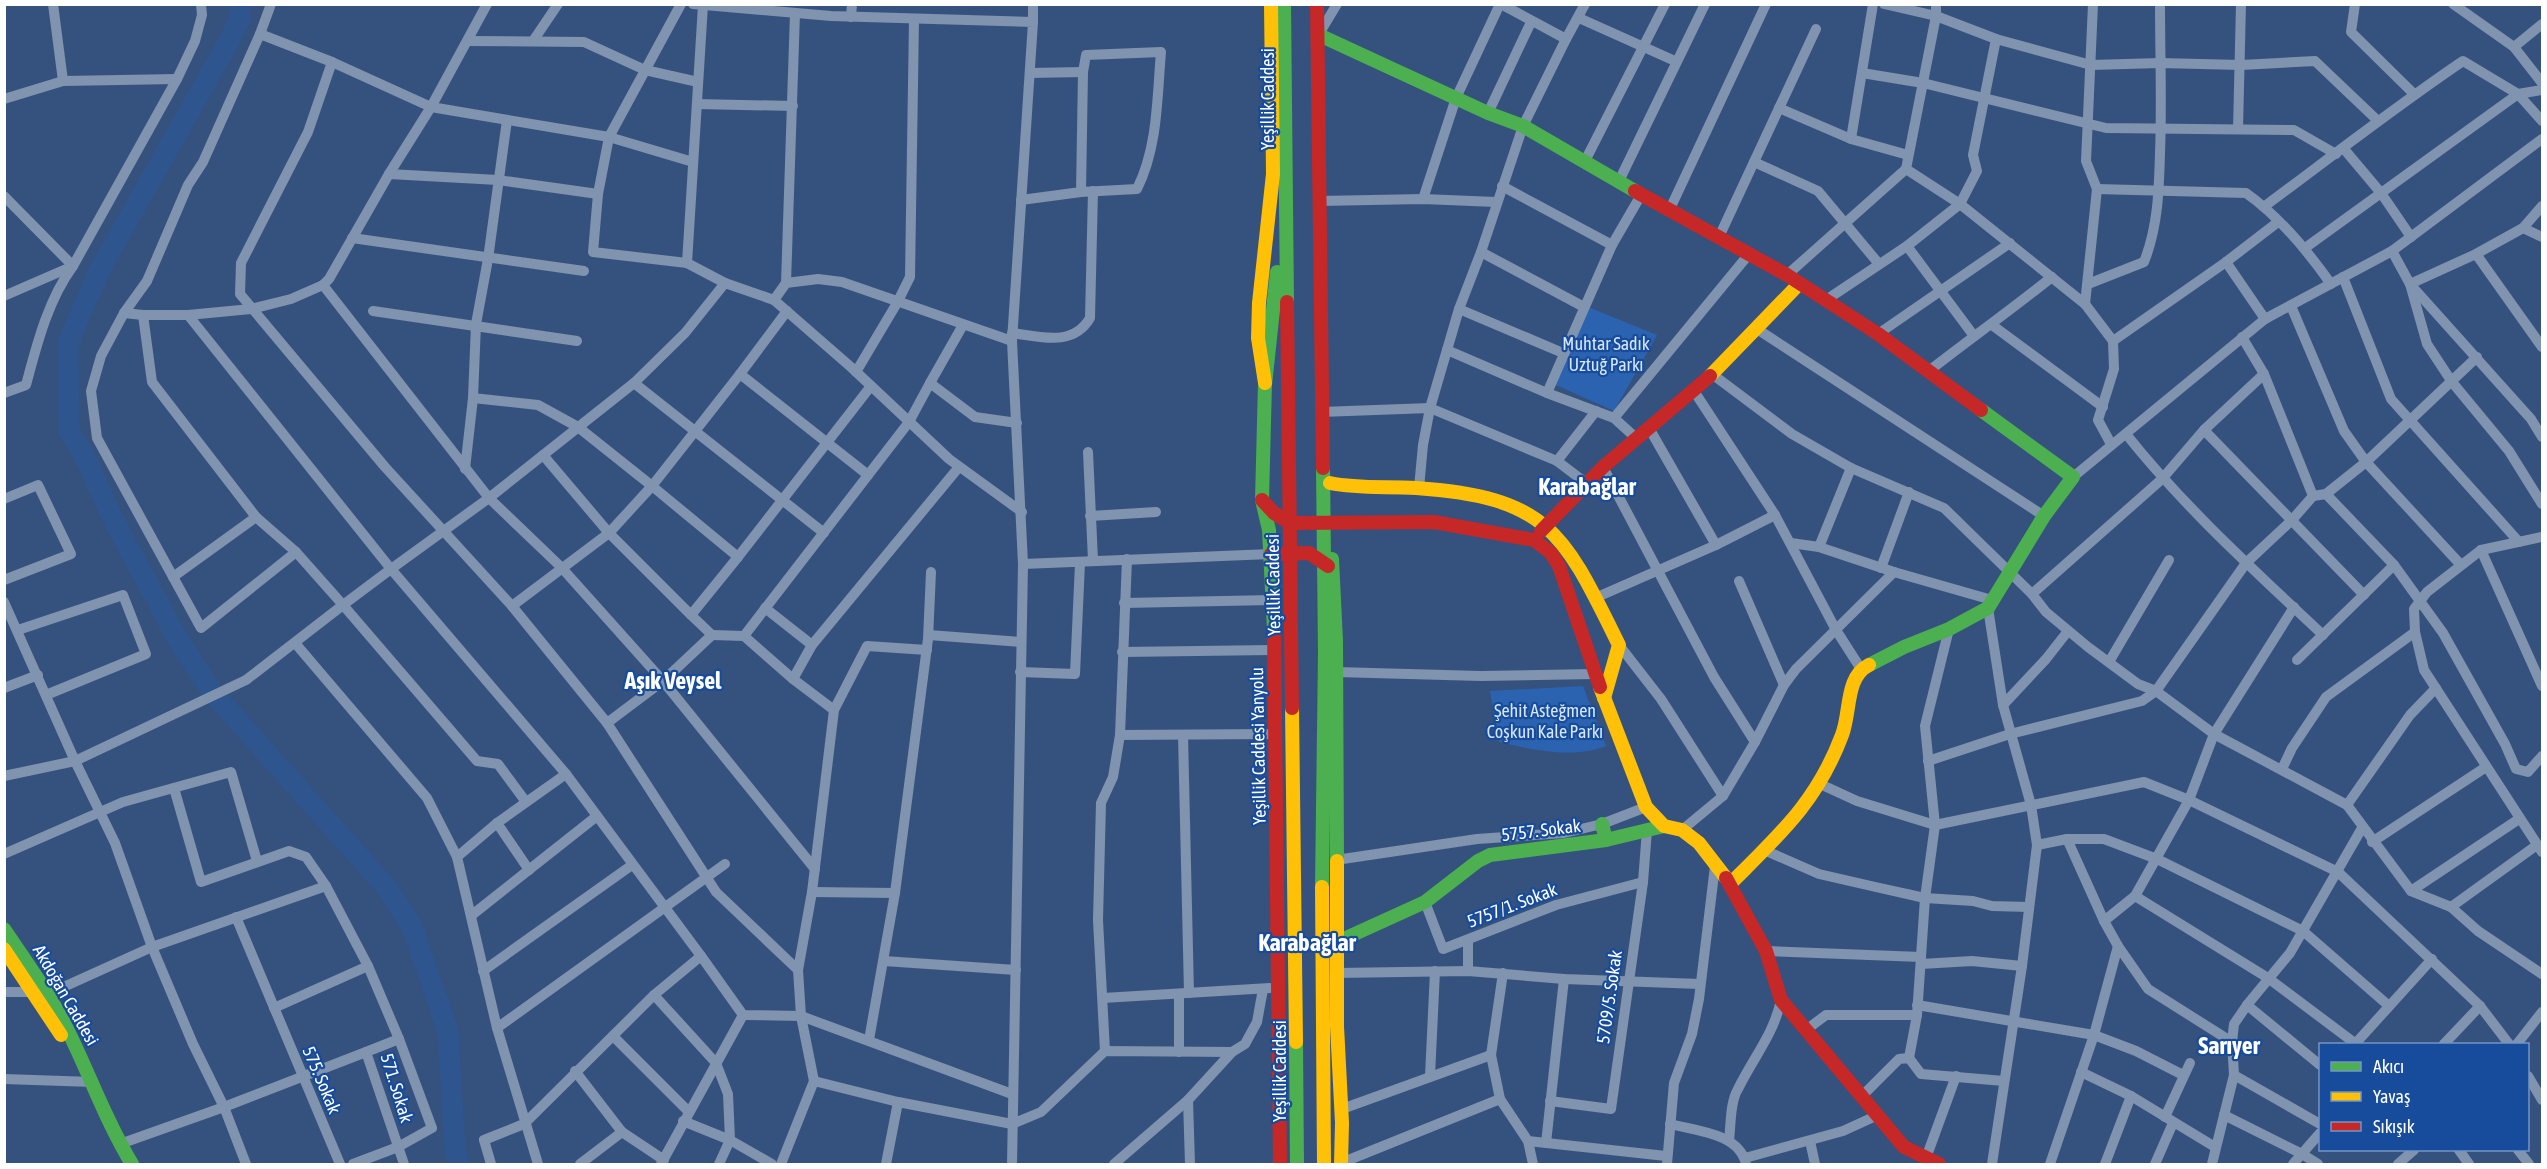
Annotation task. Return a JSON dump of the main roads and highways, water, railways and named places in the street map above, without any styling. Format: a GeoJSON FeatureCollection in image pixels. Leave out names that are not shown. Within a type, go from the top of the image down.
{"type":"FeatureCollection","features":[{"type":"Feature","properties":{"kind":"main road","name":"Yeşillik Caddesi Yanyolu"},"geometry":{"type":"LineString","coordinates":[[1271,4],[1273,174],[1259,303],[1258,339],[1265,385],[1262,500],[1269,530],[1274,600],[1280,1164]]}},
{"type":"Feature","properties":{"kind":"main road","name":"Yeşillik Caddesi"},"geometry":{"type":"LineString","coordinates":[[1284,4],[1297,1164]]}},
{"type":"Feature","properties":{"kind":"main road"},"geometry":{"type":"LineString","coordinates":[[1317,4],[1322,467],[1333,572],[1336,672],[1337,973],[1338,1068],[1342,1110],[1341,1164]]}},
{"type":"Feature","properties":{"kind":"main road"},"geometry":{"type":"LineString","coordinates":[[1319,35],[1488,113],[1522,126],[1585,160],[1669,211],[1787,275],[1878,334],[2073,477],[2044,516],[1990,604],[1949,629],[1904,647],[1861,669],[1854,680],[1843,733],[1820,784],[1795,819],[1730,884]]}},
{"type":"Feature","properties":{"kind":"main road"},"geometry":{"type":"LineString","coordinates":[[1265,385],[1277,267],[1286,245]]}},
{"type":"Feature","properties":{"kind":"main road"},"geometry":{"type":"LineString","coordinates":[[1534,540],[1586,483],[1636,438],[1694,391],[1799,284]]}},
{"type":"Feature","properties":{"kind":"main road"},"geometry":{"type":"LineString","coordinates":[[1322,467],[1330,483],[1323,560],[1324,1164]]}},
{"type":"Feature","properties":{"kind":"main road"},"geometry":{"type":"LineString","coordinates":[[1330,483],[1350,488],[1419,488],[1496,501],[1533,515],[1546,525],[1574,558],[1619,645],[1604,698]]}},
{"type":"Feature","properties":{"kind":"main road"},"geometry":{"type":"LineString","coordinates":[[1262,500],[1274,513],[1290,523],[1434,522],[1534,540],[1551,553],[1559,566],[1595,674],[1646,807],[1664,826],[1682,830],[1699,843],[1730,884],[1766,951],[1781,1000],[1904,1147],[1921,1159],[1939,1164]]}},
{"type":"Feature","properties":{"kind":"main road"},"geometry":{"type":"LineString","coordinates":[[1271,554],[1313,553],[1323,560],[1333,572]]}},
{"type":"Feature","properties":{"kind":"main road"},"geometry":{"type":"LineString","coordinates":[[1602,825],[1606,840]]}},
{"type":"Feature","properties":{"kind":"main road","name":"5757. Sokak"},"geometry":{"type":"LineString","coordinates":[[1337,942],[1425,902],[1490,855],[1606,840],[1664,826]]}},
{"type":"Feature","properties":{"kind":"main road","name":"Akdoğan Caddesi"},"geometry":{"type":"LineString","coordinates":[[4,929],[48,994],[93,1082],[120,1144],[132,1164]]}},
{"type":"Feature","properties":{"kind":"main road","name":"Akdoğan Caddesi"},"geometry":{"type":"LineString","coordinates":[[4,949],[93,1082]]}},
{"type":"Feature","properties":{"kind":"main road","name":"Akdoğan Caddesi"},"geometry":{"type":"LineString","coordinates":[[120,1144],[122,1164]]}},
{"type":"Feature","properties":{"kind":"waterway"},"geometry":{"type":"LineString","coordinates":[[240,4],[240,18],[229,41],[99,271],[68,343],[69,431],[85,457],[112,517],[177,638],[212,692],[387,888],[412,927],[448,1031],[455,1150],[459,1164]]}},
{"type":"Feature","properties":{"kind":"district","name":"Karabağlar"},"geometry":{"type":"Point","coordinates":[1587,486]}},
{"type":"Feature","properties":{"kind":"district","name":"Aşık Veysel"},"geometry":{"type":"Point","coordinates":[673,680]}},
{"type":"Feature","properties":{"kind":"district","name":"Karabağlar"},"geometry":{"type":"Point","coordinates":[1307,942]}},
{"type":"Feature","properties":{"kind":"district","name":"Sarıyer"},"geometry":{"type":"Point","coordinates":[2229,1045]}},
{"type":"Feature","properties":{"kind":"park label","name":"Muhtar Sadık Uztuğ Parkı"},"geometry":{"type":"Point","coordinates":[1606,353]}},
{"type":"Feature","properties":{"kind":"park label","name":"Şehit Asteğmen Coşkun Kale Parkı"},"geometry":{"type":"Point","coordinates":[1545,720]}}]}
